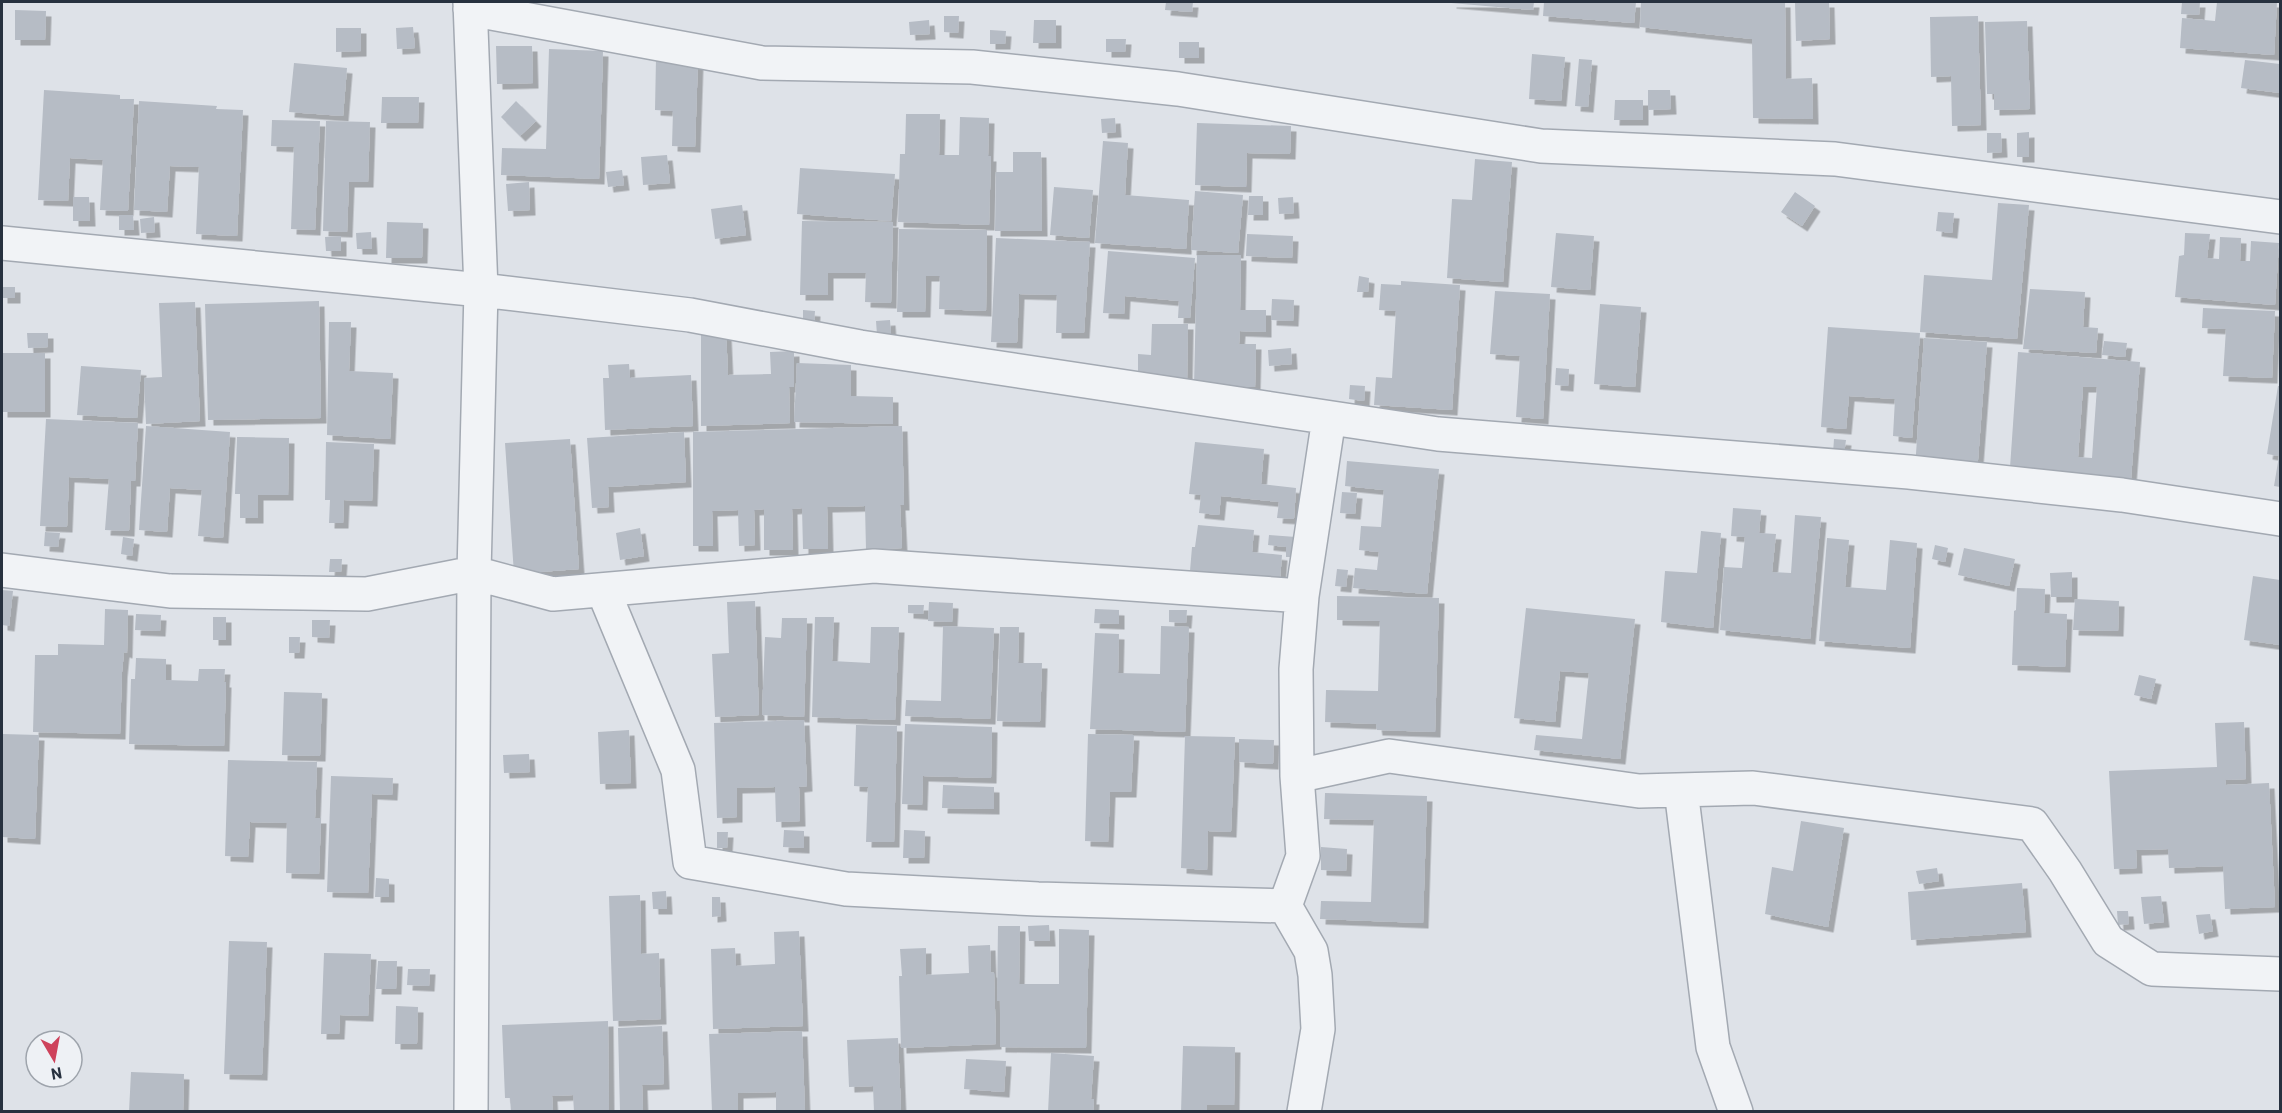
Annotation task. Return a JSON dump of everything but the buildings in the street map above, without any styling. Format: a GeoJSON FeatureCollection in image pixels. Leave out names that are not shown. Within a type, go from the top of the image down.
{"type":"FeatureCollection","features":[{"type":"Feature","properties":{"kind":"street"},"geometry":{"type":"LineString","coordinates":[[471,1112],[474,573],[481,290],[470,5],[762,63],[972,67],[1178,89],[1541,146],[1835,159],[2280,217]]}},
{"type":"Feature","properties":{"kind":"street"},"geometry":{"type":"LineString","coordinates":[[2,243],[481,290],[690,315],[860,347],[1438,434],[1909,472],[2122,495],[2280,519]]}},
{"type":"Feature","properties":{"kind":"street"},"geometry":{"type":"LineString","coordinates":[[1304,1112],[1318,1029],[1315,975],[1311,951],[1285,906],[1303,856],[1297,776],[1296,669],[1302,596],[1329,418]]}},
{"type":"Feature","properties":{"kind":"street"},"geometry":{"type":"LineString","coordinates":[[2,570],[170,591],[367,594],[474,573],[553,594],[874,566],[1302,596]]}},
{"type":"Feature","properties":{"kind":"street"},"geometry":{"type":"LineString","coordinates":[[603,590],[678,770],[690,862],[846,889],[1038,899],[1285,906]]}},
{"type":"Feature","properties":{"kind":"street"},"geometry":{"type":"LineString","coordinates":[[1297,776],[1389,756],[1640,791],[1753,788],[2032,824],[2065,871],[2108,941],[2152,969],[2280,974]]}},
{"type":"Feature","properties":{"kind":"street"},"geometry":{"type":"LineString","coordinates":[[1681,790],[1713,1047],[1736,1112]]}}]}
